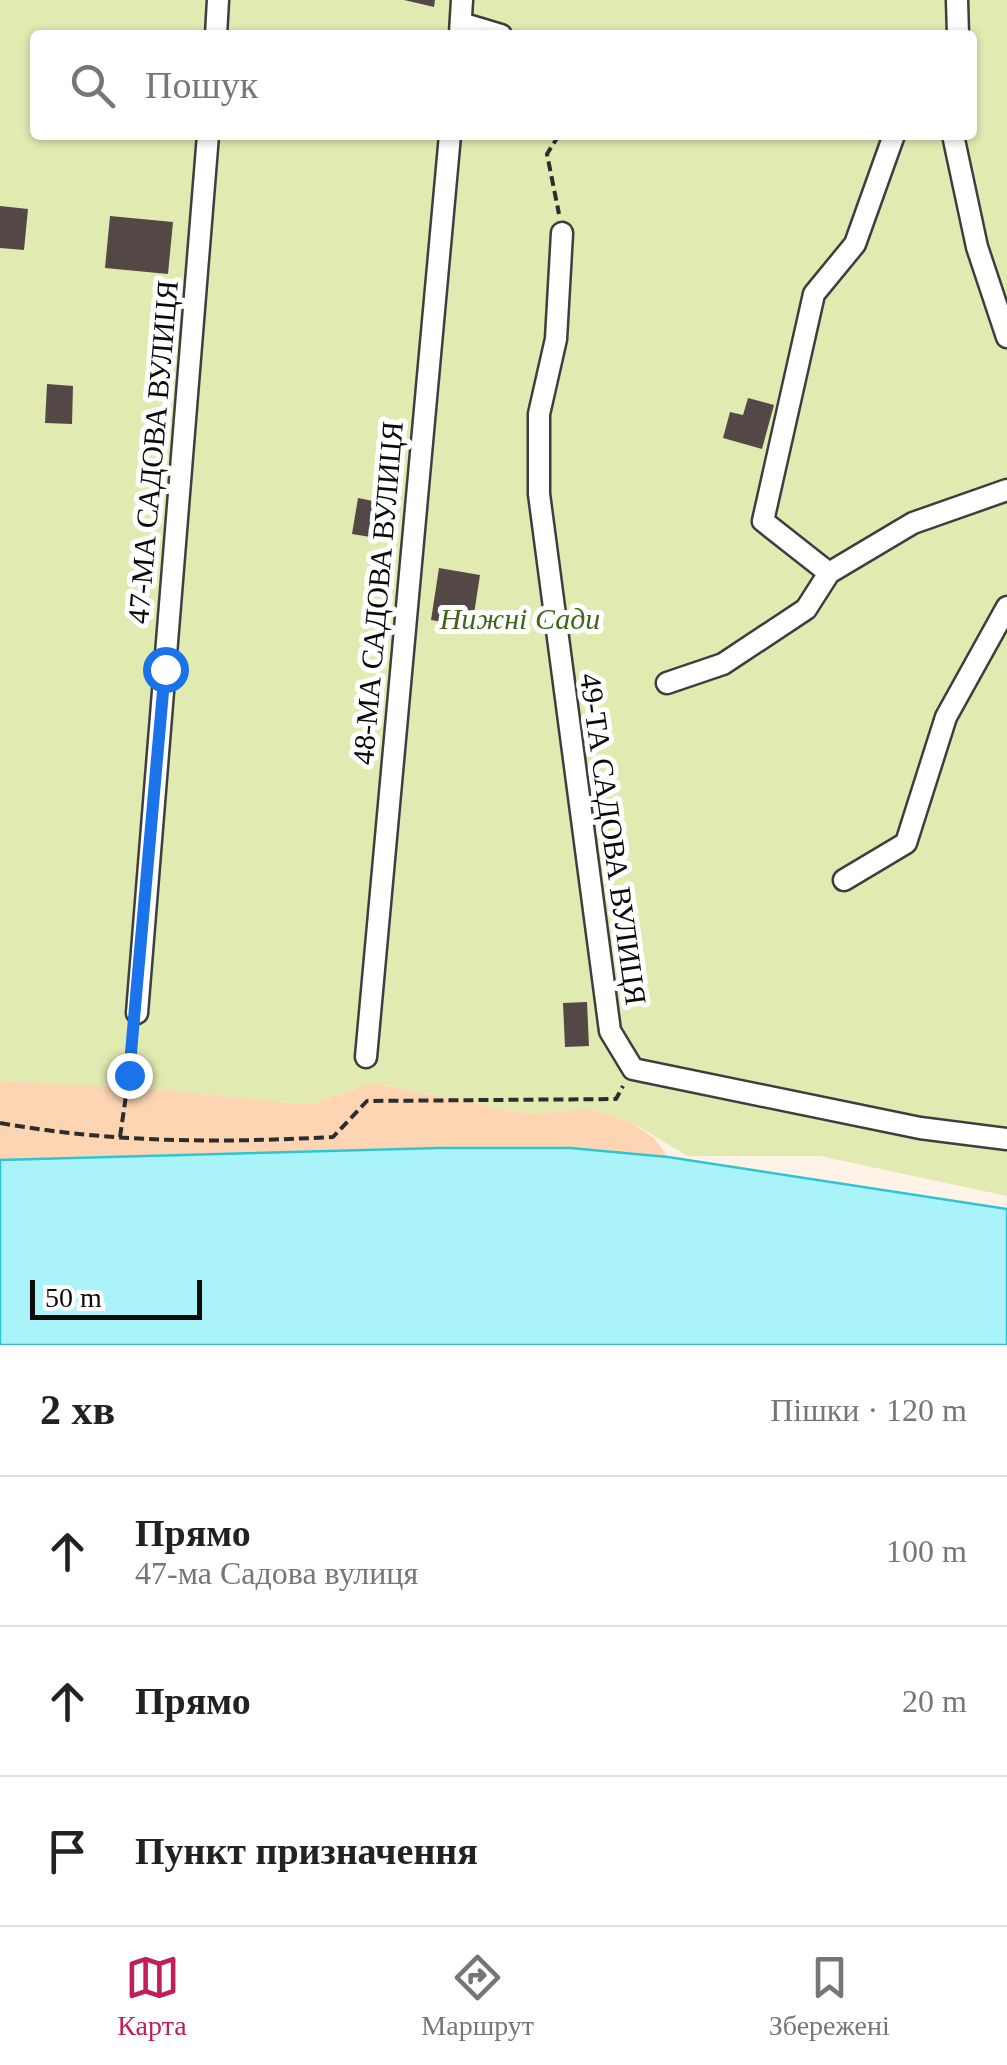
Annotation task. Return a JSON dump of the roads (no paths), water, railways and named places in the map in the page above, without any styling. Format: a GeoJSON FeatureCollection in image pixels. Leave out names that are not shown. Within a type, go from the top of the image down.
{"type":"FeatureCollection","features":[{"type":"Feature","properties":{"kind":"street"},"geometry":{"type":"LineString","coordinates":[[216,30],[218,0]]}},
{"type":"Feature","properties":{"kind":"street"},"geometry":{"type":"LineString","coordinates":[[460,29],[462,0]]}},
{"type":"Feature","properties":{"kind":"street"},"geometry":{"type":"LineString","coordinates":[[957,0],[958,30]]}},
{"type":"Feature","properties":{"kind":"street","name":"47-МА САДОВА ВУЛИЦЯ"},"geometry":{"type":"LineString","coordinates":[[137,1013],[208,140]]}},
{"type":"Feature","properties":{"kind":"street","name":"48-МА САДОВА ВУЛИЦЯ"},"geometry":{"type":"LineString","coordinates":[[366,1058],[450,140]]}},
{"type":"Feature","properties":{"kind":"street"},"geometry":{"type":"LineString","coordinates":[[829,573],[763,521],[814,294],[855,244],[892,140]]}},
{"type":"Feature","properties":{"kind":"street"},"geometry":{"type":"LineString","coordinates":[[954,140],[977,247],[1007,338]]}},
{"type":"Feature","properties":{"kind":"street","name":"49-ТА САДОВА ВУЛИЦЯ"},"geometry":{"type":"LineString","coordinates":[[562,233],[556,339],[540,414],[539,494],[610,1032],[633,1069],[920,1128],[1007,1139]]}},
{"type":"Feature","properties":{"kind":"street"},"geometry":{"type":"LineString","coordinates":[[668,682],[723,664],[806,609],[829,573],[912,523],[1007,490]]}},
{"type":"Feature","properties":{"kind":"street"},"geometry":{"type":"LineString","coordinates":[[844,880],[906,843],[946,717],[1007,607]]}},
{"type":"Feature","properties":{"kind":"water"},"geometry":{"type":"Polygon","coordinates":[[[570,1148],[668,1157],[1007,1209],[1007,1345],[0,1345],[0,1160],[570,1148]]]}},
{"type":"Feature","properties":{"kind":"park label","name":"Нижні Сади"},"geometry":{"type":"Point","coordinates":[520,619]}}]}
